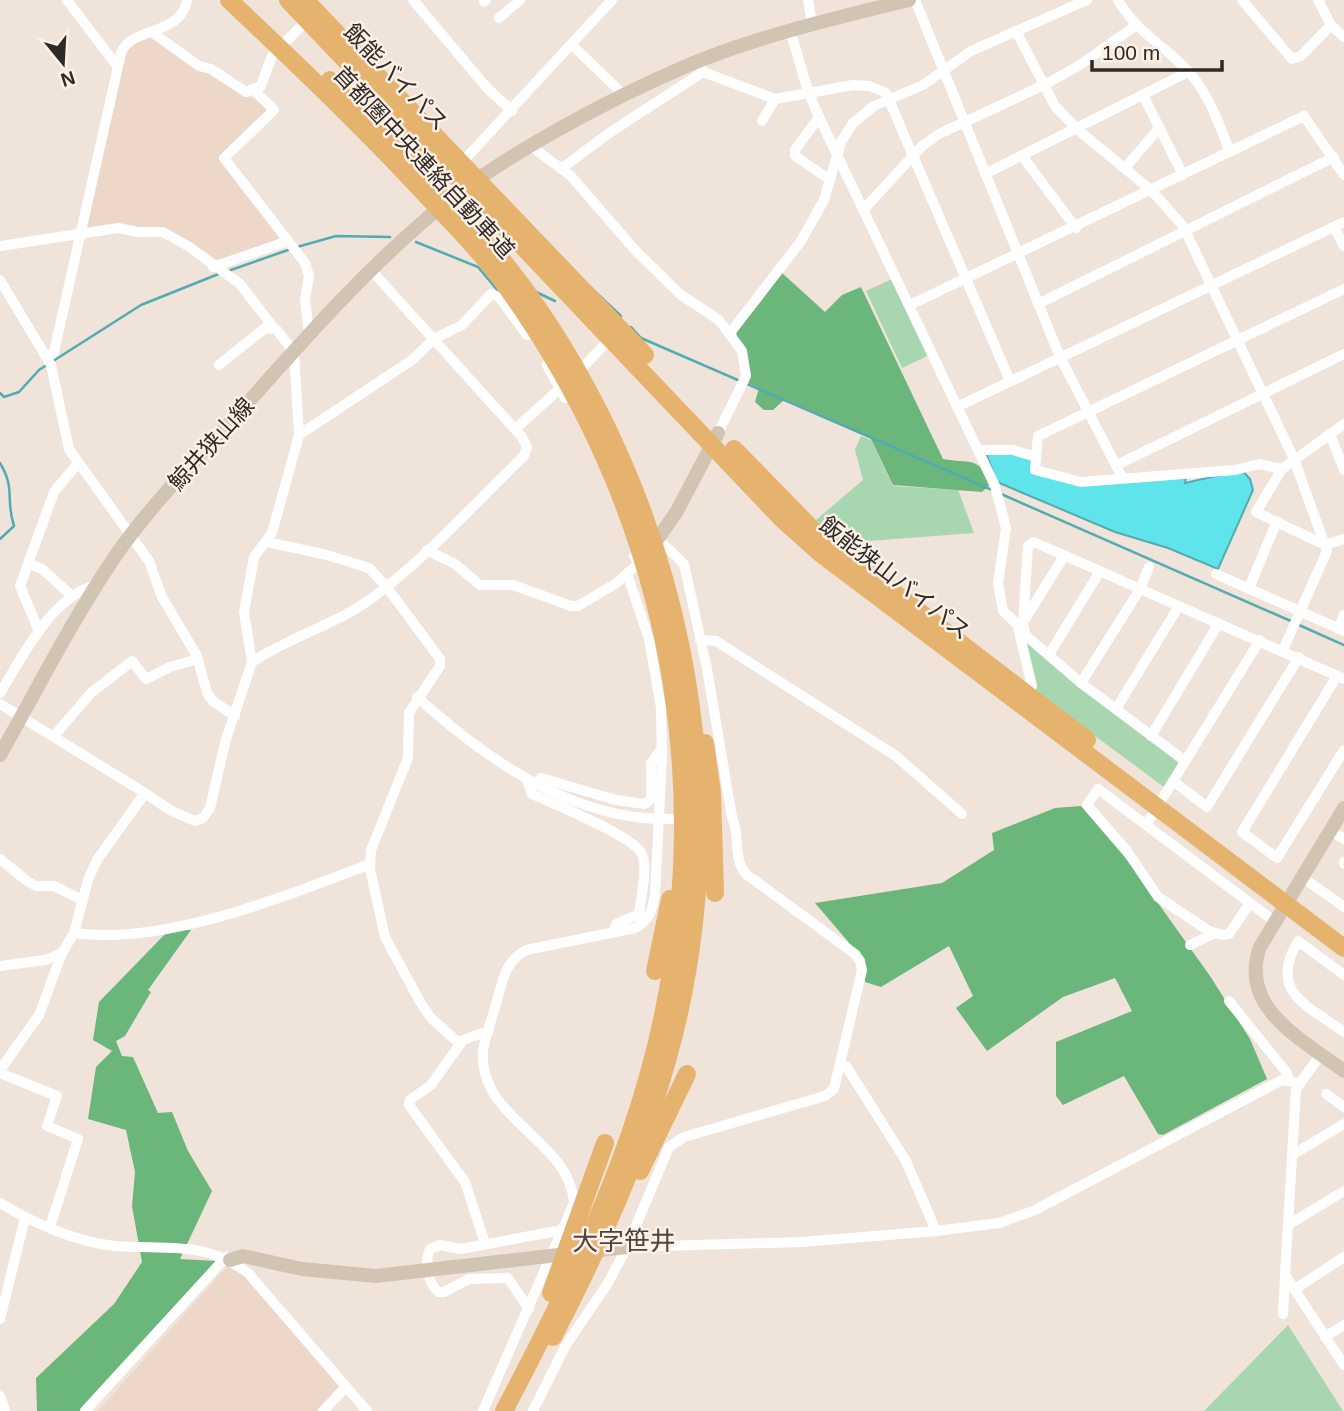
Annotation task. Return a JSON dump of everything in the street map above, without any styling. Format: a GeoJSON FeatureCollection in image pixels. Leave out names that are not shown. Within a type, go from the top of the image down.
{"type":"FeatureCollection","features":[{"type":"Feature","properties":{"kind":"highway","name":"首都圏中央連絡自動車道"},"geometry":{"type":"LineString","coordinates":[[229,0],[385,151],[500,277],[548,346],[590,423],[621,492],[673,683],[684,809],[681,901],[670,978],[637,1113],[578,1234],[516,1411]]}},
{"type":"Feature","properties":{"kind":"highway","name":"首都圏中央連絡自動車道"},"geometry":{"type":"LineString","coordinates":[[247,0],[384,132],[464,217],[537,308],[584,382],[602,418],[638,499],[644,569],[670,597],[687,684],[696,760],[696,902],[685,979],[668,1058],[646,1129],[578,1234]]}},
{"type":"Feature","properties":{"kind":"highway","name":"飯能バイパス"},"geometry":{"type":"LineString","coordinates":[[288,0],[473,183]]}},
{"type":"Feature","properties":{"kind":"highway","name":"飯能バイパス"},"geometry":{"type":"LineString","coordinates":[[305,0],[473,183]]}},
{"type":"Feature","properties":{"kind":"highway","name":"飯能狭山バイパス"},"geometry":{"type":"LineString","coordinates":[[473,183],[611,338],[815,533],[1344,934]]}},
{"type":"Feature","properties":{"kind":"highway","name":"飯能狭山バイパス"},"geometry":{"type":"LineString","coordinates":[[473,183],[715,438],[782,519],[858,584],[1344,948]]}},
{"type":"Feature","properties":{"kind":"highway"},"geometry":{"type":"LineString","coordinates":[[670,597],[691,670],[705,742],[712,792],[715,894]]}},
{"type":"Feature","properties":{"kind":"highway"},"geometry":{"type":"LineString","coordinates":[[654,971],[675,868],[681,754]]}},
{"type":"Feature","properties":{"kind":"highway"},"geometry":{"type":"LineString","coordinates":[[578,1234],[630,1192],[687,1074]]}},
{"type":"Feature","properties":{"kind":"highway"},"geometry":{"type":"LineString","coordinates":[[504,1411],[568,1266],[605,1143]]}},
{"type":"Feature","properties":{"kind":"street"},"geometry":{"type":"LineString","coordinates":[[67,0],[117,66]]}},
{"type":"Feature","properties":{"kind":"street"},"geometry":{"type":"LineString","coordinates":[[48,358],[54,352],[123,47],[128,41],[164,29],[181,12],[187,0]]}},
{"type":"Feature","properties":{"kind":"street"},"geometry":{"type":"LineString","coordinates":[[413,0],[487,88],[512,111]]}},
{"type":"Feature","properties":{"kind":"street"},"geometry":{"type":"LineString","coordinates":[[499,18],[520,0]]}},
{"type":"Feature","properties":{"kind":"street"},"geometry":{"type":"LineString","coordinates":[[808,0],[812,24]]}},
{"type":"Feature","properties":{"kind":"street","name":"鯨井狭山線"},"geometry":{"type":"LineString","coordinates":[[0,755],[98,583],[131,536],[309,334],[371,270],[432,214],[473,183],[624,95],[790,30],[909,0]]}},
{"type":"Feature","properties":{"kind":"street"},"geometry":{"type":"LineString","coordinates":[[915,0],[1060,357],[1122,477]]}},
{"type":"Feature","properties":{"kind":"street"},"geometry":{"type":"LineString","coordinates":[[730,333],[801,241],[824,200],[837,154],[853,123],[874,106],[944,72],[971,51],[1087,0]]}},
{"type":"Feature","properties":{"kind":"street"},"geometry":{"type":"LineString","coordinates":[[1118,0],[1135,26],[1188,72],[1205,96],[1230,152]]}},
{"type":"Feature","properties":{"kind":"street"},"geometry":{"type":"LineString","coordinates":[[1242,0],[1292,60],[1339,30],[1318,0]]}},
{"type":"Feature","properties":{"kind":"street"},"geometry":{"type":"LineString","coordinates":[[468,156],[572,45],[606,2]]}},
{"type":"Feature","properties":{"kind":"street"},"geometry":{"type":"LineString","coordinates":[[153,33],[199,66],[211,69],[246,92],[261,86],[272,57],[307,20]]}},
{"type":"Feature","properties":{"kind":"street"},"geometry":{"type":"LineString","coordinates":[[864,209],[912,156],[939,134],[1044,85],[1080,65],[1135,26]]}},
{"type":"Feature","properties":{"kind":"street"},"geometry":{"type":"LineString","coordinates":[[790,30],[808,92],[819,117],[995,486],[1006,528],[998,583],[1003,611],[1017,624],[1032,686],[1027,695]]}},
{"type":"Feature","properties":{"kind":"street"},"geometry":{"type":"LineString","coordinates":[[1016,31],[1055,106],[1077,129],[1152,191],[1175,214],[1294,459],[1327,551],[1283,650]]}},
{"type":"Feature","properties":{"kind":"street"},"geometry":{"type":"LineString","coordinates":[[572,45],[624,95]]}},
{"type":"Feature","properties":{"kind":"street"},"geometry":{"type":"LineString","coordinates":[[561,169],[701,66],[775,99],[846,85],[869,86],[886,93],[1010,381]]}},
{"type":"Feature","properties":{"kind":"street"},"geometry":{"type":"LineString","coordinates":[[985,174],[1188,72]]}},
{"type":"Feature","properties":{"kind":"street"},"geometry":{"type":"LineString","coordinates":[[255,90],[274,110],[224,158],[308,270],[305,300],[309,334]]}},
{"type":"Feature","properties":{"kind":"street"},"geometry":{"type":"LineString","coordinates":[[1143,95],[1183,175]]}},
{"type":"Feature","properties":{"kind":"street"},"geometry":{"type":"LineString","coordinates":[[762,121],[775,99]]}},
{"type":"Feature","properties":{"kind":"street"},"geometry":{"type":"LineString","coordinates":[[910,305],[1076,228],[1304,116],[1335,157],[1344,175]]}},
{"type":"Feature","properties":{"kind":"street"},"geometry":{"type":"LineString","coordinates":[[819,117],[795,150],[795,156],[830,180]]}},
{"type":"Feature","properties":{"kind":"street"},"geometry":{"type":"LineString","coordinates":[[1125,168],[1160,128]]}},
{"type":"Feature","properties":{"kind":"street"},"geometry":{"type":"LineString","coordinates":[[427,550],[449,559],[481,586],[513,585],[571,606],[578,606],[644,569],[744,381],[744,358],[719,320],[681,295],[654,269],[587,192],[532,147]]}},
{"type":"Feature","properties":{"kind":"street"},"geometry":{"type":"LineString","coordinates":[[1022,156],[1076,228]]}},
{"type":"Feature","properties":{"kind":"street"},"geometry":{"type":"LineString","coordinates":[[1038,304],[1335,157]]}},
{"type":"Feature","properties":{"kind":"street"},"geometry":{"type":"LineString","coordinates":[[959,406],[1339,225],[1344,246]]}},
{"type":"Feature","properties":{"kind":"street"},"geometry":{"type":"LineString","coordinates":[[0,246],[118,228],[138,232],[163,232],[188,246],[213,267],[240,284],[294,352],[299,435],[272,533],[254,557],[244,612],[252,662],[226,739],[215,794],[202,818],[195,821],[185,818],[0,704]]}},
{"type":"Feature","properties":{"kind":"street"},"geometry":{"type":"LineString","coordinates":[[213,267],[292,247]]}},
{"type":"Feature","properties":{"kind":"street"},"geometry":{"type":"LineString","coordinates":[[252,662],[344,616],[386,586],[524,456],[527,447],[515,429],[371,270]]}},
{"type":"Feature","properties":{"kind":"street"},"geometry":{"type":"LineString","coordinates":[[0,280],[48,358],[55,378],[65,435],[78,463],[149,561],[162,597],[198,659],[206,693],[235,716]]}},
{"type":"Feature","properties":{"kind":"street"},"geometry":{"type":"LineString","coordinates":[[1282,469],[1259,464],[1235,470],[1081,482],[1035,470],[1038,436],[1344,289]]}},
{"type":"Feature","properties":{"kind":"street"},"geometry":{"type":"LineString","coordinates":[[299,435],[412,360],[434,340],[462,325],[473,316],[488,296],[495,293],[527,334],[560,389],[644,569],[649,639],[661,708],[662,748],[652,914],[645,923],[635,928],[526,950],[510,959],[483,1049],[484,1070],[493,1094],[570,1178],[578,1234],[485,1243],[461,1249],[435,1246],[427,1256],[431,1283],[438,1292],[444,1292],[469,1279],[508,1278],[529,1309]]}},
{"type":"Feature","properties":{"kind":"street"},"geometry":{"type":"LineString","coordinates":[[219,365],[257,333],[265,328],[274,328]]}},
{"type":"Feature","properties":{"kind":"street"},"geometry":{"type":"LineString","coordinates":[[515,429],[611,338]]}},
{"type":"Feature","properties":{"kind":"street"},"geometry":{"type":"LineString","coordinates":[[1117,465],[1344,355]]}},
{"type":"Feature","properties":{"kind":"street"},"geometry":{"type":"LineString","coordinates":[[1344,425],[1282,469],[1256,512],[1325,545],[1344,538]]}},
{"type":"Feature","properties":{"kind":"street"},"geometry":{"type":"LineString","coordinates":[[1330,434],[1340,446],[1344,470]]}},
{"type":"Feature","properties":{"kind":"street"},"geometry":{"type":"LineString","coordinates":[[979,450],[1013,450],[1036,457]]}},
{"type":"Feature","properties":{"kind":"street"},"geometry":{"type":"LineString","coordinates":[[39,632],[21,594],[20,586],[54,492],[78,463]]}},
{"type":"Feature","properties":{"kind":"street"},"geometry":{"type":"LineString","coordinates":[[1249,588],[1277,521]]}},
{"type":"Feature","properties":{"kind":"street"},"geometry":{"type":"LineString","coordinates":[[533,1411],[566,1345],[608,1283],[627,1247],[669,1147],[676,1141],[825,1097],[834,1089],[862,970],[860,961],[746,874],[739,865],[738,830],[732,817],[684,564],[659,540]]}},
{"type":"Feature","properties":{"kind":"street"},"geometry":{"type":"LineString","coordinates":[[267,542],[327,555],[369,568],[386,586],[440,659],[440,666],[417,697],[407,719],[409,751],[406,763],[371,850],[370,864],[386,937],[431,1018],[460,1044]]}},
{"type":"Feature","properties":{"kind":"street"},"geometry":{"type":"LineString","coordinates":[[1185,761],[1026,635],[1023,622],[1028,546],[1034,542],[1341,677],[1242,832],[1277,858],[1344,750]]}},
{"type":"Feature","properties":{"kind":"street"},"geometry":{"type":"LineString","coordinates":[[1023,622],[1064,556]]}},
{"type":"Feature","properties":{"kind":"street"},"geometry":{"type":"LineString","coordinates":[[28,563],[43,569],[72,596]]}},
{"type":"Feature","properties":{"kind":"street"},"geometry":{"type":"LineString","coordinates":[[1082,682],[1140,589],[1149,567]]}},
{"type":"Feature","properties":{"kind":"street"},"geometry":{"type":"LineString","coordinates":[[1050,653],[1100,571]]}},
{"type":"Feature","properties":{"kind":"street"},"geometry":{"type":"LineString","coordinates":[[1216,574],[1298,614],[1341,630],[1344,615]]}},
{"type":"Feature","properties":{"kind":"street"},"geometry":{"type":"LineString","coordinates":[[0,693],[39,632],[72,596],[81,589],[98,583]]}},
{"type":"Feature","properties":{"kind":"street"},"geometry":{"type":"LineString","coordinates":[[1116,709],[1179,606]]}},
{"type":"Feature","properties":{"kind":"street"},"geometry":{"type":"LineString","coordinates":[[1151,736],[1219,623]]}},
{"type":"Feature","properties":{"kind":"street"},"geometry":{"type":"LineString","coordinates":[[700,640],[716,641],[897,756],[962,814]]}},
{"type":"Feature","properties":{"kind":"street"},"geometry":{"type":"LineString","coordinates":[[1148,822],[1260,640]]}},
{"type":"Feature","properties":{"kind":"street"},"geometry":{"type":"LineString","coordinates":[[1172,783],[1207,807],[1299,657]]}},
{"type":"Feature","properties":{"kind":"street"},"geometry":{"type":"LineString","coordinates":[[54,736],[91,693],[132,661],[146,679],[170,667],[198,659]]}},
{"type":"Feature","properties":{"kind":"street"},"geometry":{"type":"LineString","coordinates":[[417,697],[452,728],[531,783],[613,813],[671,819]]}},
{"type":"Feature","properties":{"kind":"street"},"geometry":{"type":"LineString","coordinates":[[531,783],[541,778],[616,800],[645,804],[651,799],[651,762],[662,748]]}},
{"type":"Feature","properties":{"kind":"street"},"geometry":{"type":"LineString","coordinates":[[531,783],[532,794],[616,833],[640,849],[644,860],[639,914],[616,924],[614,932]]}},
{"type":"Feature","properties":{"kind":"street"},"geometry":{"type":"LineString","coordinates":[[1251,904],[1229,934],[1215,933],[1158,897],[1127,851],[1097,821],[1087,805],[1098,789],[1148,822],[1251,904],[1275,919]]}},
{"type":"Feature","properties":{"kind":"street"},"geometry":{"type":"LineString","coordinates":[[50,1227],[78,1139],[47,1126],[57,1096],[0,1071],[39,1015],[62,953],[75,933],[82,900],[97,860],[145,793]]}},
{"type":"Feature","properties":{"kind":"street"},"geometry":{"type":"LineString","coordinates":[[1344,808],[1275,919],[1256,956],[1258,991],[1272,1015],[1344,1071]]}},
{"type":"Feature","properties":{"kind":"street"},"geometry":{"type":"LineString","coordinates":[[721,818],[732,817]]}},
{"type":"Feature","properties":{"kind":"street"},"geometry":{"type":"LineString","coordinates":[[1330,831],[1344,839]]}},
{"type":"Feature","properties":{"kind":"street"},"geometry":{"type":"LineString","coordinates":[[0,859],[36,886],[54,886],[82,900]]}},
{"type":"Feature","properties":{"kind":"street"},"geometry":{"type":"LineString","coordinates":[[75,933],[97,937],[216,918],[370,864]]}},
{"type":"Feature","properties":{"kind":"street"},"geometry":{"type":"LineString","coordinates":[[1301,879],[1344,907]]}},
{"type":"Feature","properties":{"kind":"street"},"geometry":{"type":"LineString","coordinates":[[1190,945],[1215,933]]}},
{"type":"Feature","properties":{"kind":"street"},"geometry":{"type":"LineString","coordinates":[[1344,975],[1298,941],[1286,965],[1287,981],[1294,995],[1344,1032]]}},
{"type":"Feature","properties":{"kind":"street"},"geometry":{"type":"LineString","coordinates":[[0,966],[45,960],[62,953]]}},
{"type":"Feature","properties":{"kind":"street"},"geometry":{"type":"LineString","coordinates":[[1229,1002],[1287,1073],[1288,1079]]}},
{"type":"Feature","properties":{"kind":"street"},"geometry":{"type":"LineString","coordinates":[[485,1243],[465,1182],[409,1105],[410,1100],[431,1085],[460,1044],[475,1034],[489,1031]]}},
{"type":"Feature","properties":{"kind":"street"},"geometry":{"type":"LineString","coordinates":[[1283,1314],[1296,1089],[1321,1054]]}},
{"type":"Feature","properties":{"kind":"street"},"geometry":{"type":"LineString","coordinates":[[841,1063],[846,1066],[906,1161],[936,1231]]}},
{"type":"Feature","properties":{"kind":"street"},"geometry":{"type":"LineString","coordinates":[[85,1411],[228,1259],[243,1256],[302,1269],[376,1276],[627,1247],[803,1242],[999,1223],[1021,1217],[1288,1079],[1300,1083]]}},
{"type":"Feature","properties":{"kind":"street"},"geometry":{"type":"LineString","coordinates":[[1326,1094],[1344,1107]]}},
{"type":"Feature","properties":{"kind":"street"},"geometry":{"type":"LineString","coordinates":[[1292,1155],[1344,1124]]}},
{"type":"Feature","properties":{"kind":"street"},"geometry":{"type":"LineString","coordinates":[[1288,1225],[1344,1191]]}},
{"type":"Feature","properties":{"kind":"street"},"geometry":{"type":"LineString","coordinates":[[0,1203],[24,1218],[92,1242],[202,1250],[228,1259],[257,1283],[367,1411]]}},
{"type":"Feature","properties":{"kind":"street"},"geometry":{"type":"LineString","coordinates":[[0,1320],[5,1274],[24,1218]]}},
{"type":"Feature","properties":{"kind":"street"},"geometry":{"type":"LineString","coordinates":[[1295,1289],[1344,1257]]}},
{"type":"Feature","properties":{"kind":"street"},"geometry":{"type":"LineString","coordinates":[[483,1411],[529,1309],[568,1266]]}},
{"type":"Feature","properties":{"kind":"street"},"geometry":{"type":"LineString","coordinates":[[1285,1275],[1344,1365]]}},
{"type":"Feature","properties":{"kind":"street"},"geometry":{"type":"LineString","coordinates":[[1325,1337],[1344,1325]]}},
{"type":"Feature","properties":{"kind":"street"},"geometry":{"type":"LineString","coordinates":[[323,1411],[345,1388]]}},
{"type":"Feature","properties":{"kind":"street"},"geometry":{"type":"LineString","coordinates":[[0,1396],[3,1409]]}},
{"type":"Feature","properties":{"kind":"shaded area"},"geometry":{"type":"Polygon","coordinates":[[[150,36],[266,107],[268,113],[220,157],[279,237],[278,242],[212,263],[180,237],[84,228],[119,87],[122,58],[129,44],[150,36]]]}},
{"type":"Feature","properties":{"kind":"shaded area"},"geometry":{"type":"Polygon","coordinates":[[[232,1261],[339,1386],[317,1411],[98,1411],[232,1261]]]}},
{"type":"Feature","properties":{"kind":"green space"},"geometry":{"type":"Polygon","coordinates":[[[782,273],[825,312],[842,295],[861,287],[943,459],[972,462],[982,469],[991,484],[982,492],[893,485],[870,437],[785,399],[773,410],[764,410],[755,402],[759,388],[748,383],[748,362],[739,344],[736,330],[782,273]]]}},
{"type":"Feature","properties":{"kind":"green space"},"geometry":{"type":"Polygon","coordinates":[[[892,279],[929,355],[902,368],[866,291],[892,279]]]}},
{"type":"Feature","properties":{"kind":"green space"},"geometry":{"type":"Polygon","coordinates":[[[861,436],[871,440],[893,486],[958,490],[974,533],[842,543],[816,520],[863,480],[855,450],[861,436]]]}},
{"type":"Feature","properties":{"kind":"green space"},"geometry":{"type":"Polygon","coordinates":[[[1023,638],[1178,760],[1179,765],[1164,787],[1037,693],[1023,638]]]}},
{"type":"Feature","properties":{"kind":"green space"},"geometry":{"type":"Polygon","coordinates":[[[1081,806],[1128,861],[1210,976],[1250,1039],[1267,1079],[1163,1135],[1158,1134],[1124,1076],[1063,1105],[1056,1096],[1056,1042],[1132,1011],[1115,978],[1063,997],[987,1051],[956,1008],[973,996],[949,946],[881,987],[865,982],[863,959],[815,903],[942,883],[994,850],[992,833],[1055,808],[1081,806]]]}},
{"type":"Feature","properties":{"kind":"green space"},"geometry":{"type":"Polygon","coordinates":[[[169,930],[191,930],[148,990],[151,992],[125,1036],[116,1041],[122,1056],[133,1057],[158,1113],[172,1112],[188,1151],[212,1191],[180,1259],[216,1261],[89,1411],[37,1411],[36,1378],[114,1304],[142,1262],[132,1206],[135,1172],[126,1130],[88,1119],[96,1067],[112,1051],[93,1040],[99,1002],[169,930]]]}},
{"type":"Feature","properties":{"kind":"green space"},"geometry":{"type":"Polygon","coordinates":[[[1288,1325],[1343,1411],[1204,1411],[1288,1325]]]}},
{"type":"Feature","properties":{"kind":"water"},"geometry":{"type":"Polygon","coordinates":[[[986,453],[1014,454],[1032,460],[1033,473],[1062,479],[1186,478],[1185,483],[1242,470],[1250,479],[1253,490],[1218,569],[1168,548],[1115,532],[997,482],[986,453]]]}},
{"type":"Feature","properties":{"kind":"waterway"},"geometry":{"type":"LineString","coordinates":[[297,247],[336,236],[390,237]]}},
{"type":"Feature","properties":{"kind":"waterway"},"geometry":{"type":"LineString","coordinates":[[416,242],[478,267],[499,292]]}},
{"type":"Feature","properties":{"kind":"waterway"},"geometry":{"type":"LineString","coordinates":[[228,271],[291,249]]}},
{"type":"Feature","properties":{"kind":"waterway"},"geometry":{"type":"LineString","coordinates":[[0,393],[4,397],[19,392],[39,370],[141,305],[221,273]]}},
{"type":"Feature","properties":{"kind":"waterway"},"geometry":{"type":"LineString","coordinates":[[590,287],[621,316]]}},
{"type":"Feature","properties":{"kind":"waterway"},"geometry":{"type":"LineString","coordinates":[[536,292],[555,301]]}},
{"type":"Feature","properties":{"kind":"waterway"},"geometry":{"type":"LineString","coordinates":[[631,327],[641,338],[992,490]]}},
{"type":"Feature","properties":{"kind":"waterway"},"geometry":{"type":"LineString","coordinates":[[0,463],[8,480],[14,526],[0,539]]}},
{"type":"Feature","properties":{"kind":"waterway"},"geometry":{"type":"LineString","coordinates":[[1001,494],[1293,622]]}},
{"type":"Feature","properties":{"kind":"waterway"},"geometry":{"type":"LineString","coordinates":[[1299,625],[1344,645]]}},
{"type":"Feature","properties":{"kind":"district","name":"大字笹井"},"geometry":{"type":"Point","coordinates":[624,1241]}}]}
